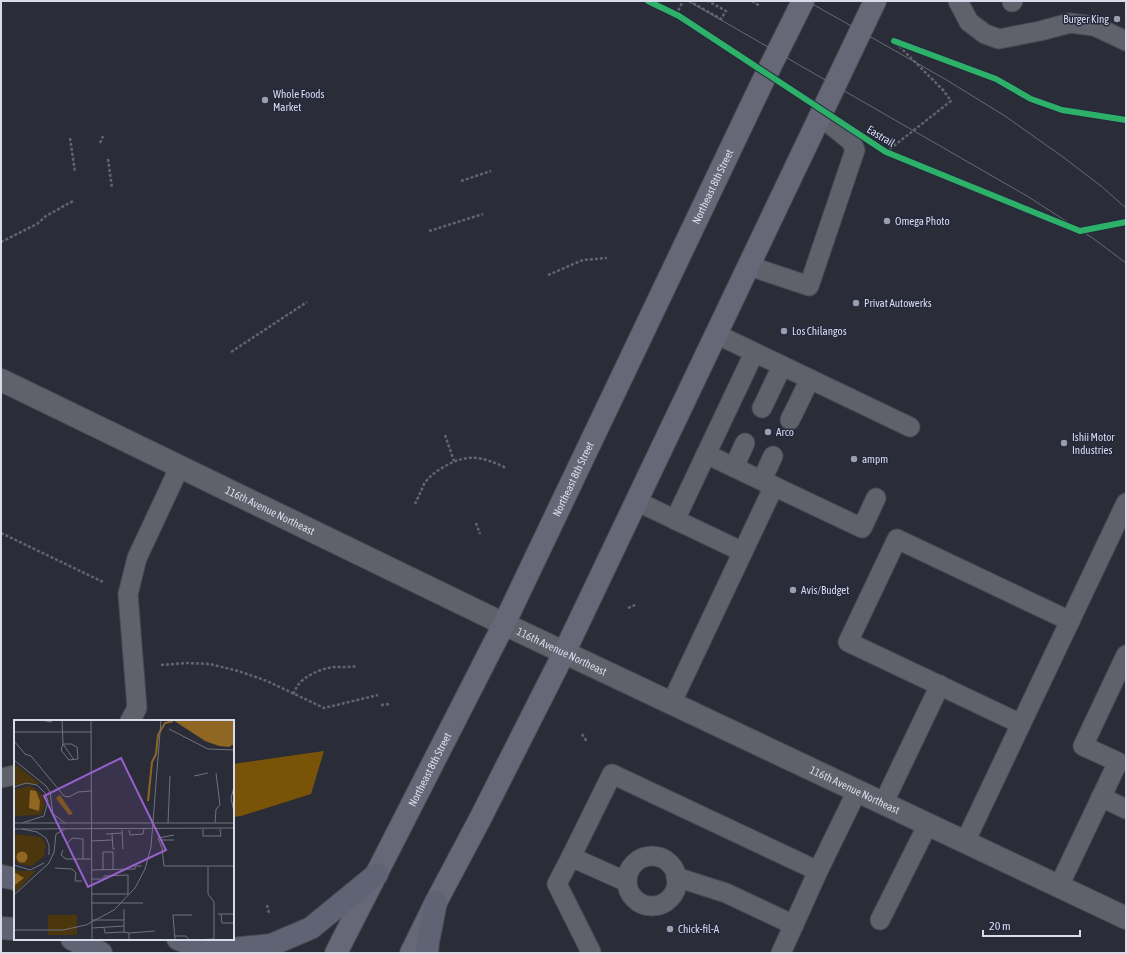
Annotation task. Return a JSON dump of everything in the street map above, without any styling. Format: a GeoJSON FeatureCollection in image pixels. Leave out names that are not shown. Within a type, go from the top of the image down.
{"type":"FeatureCollection","features":[{"type":"Feature","properties":{"kind":"highway"},"geometry":{"type":"LineString","coordinates":[[181,940],[222,950],[271,945],[311,928],[377,874]]}},
{"type":"Feature","properties":{"kind":"highway"},"geometry":{"type":"LineString","coordinates":[[1,876],[14,879]]}},
{"type":"Feature","properties":{"kind":"highway"},"geometry":{"type":"LineString","coordinates":[[427,953],[436,902]]}},
{"type":"Feature","properties":{"kind":"highway"},"geometry":{"type":"LineString","coordinates":[[1,928],[14,929]]}},
{"type":"Feature","properties":{"kind":"highway"},"geometry":{"type":"LineString","coordinates":[[74,940],[101,953]]}},
{"type":"Feature","properties":{"kind":"main road","name":"Northeast 8th Street"},"geometry":{"type":"LineString","coordinates":[[336,953],[504,624],[761,85],[803,1]]}},
{"type":"Feature","properties":{"kind":"main road"},"geometry":{"type":"LineString","coordinates":[[411,953],[564,653],[875,1]]}},
{"type":"Feature","properties":{"kind":"main road","name":"116th Avenue Northeast"},"geometry":{"type":"LineString","coordinates":[[1,380],[564,653],[1126,918]]}},
{"type":"Feature","properties":{"kind":"lane"},"geometry":{"type":"LineString","coordinates":[[958,1],[969,22],[985,34],[999,39],[1040,31],[1070,23],[1094,26],[1126,41]]}},
{"type":"Feature","properties":{"kind":"lane"},"geometry":{"type":"LineString","coordinates":[[749,266],[809,286],[855,150],[851,141],[820,116]]}},
{"type":"Feature","properties":{"kind":"lane"},"geometry":{"type":"LineString","coordinates":[[716,334],[910,427]]}},
{"type":"Feature","properties":{"kind":"lane"},"geometry":{"type":"LineString","coordinates":[[675,520],[754,353]]}},
{"type":"Feature","properties":{"kind":"lane"},"geometry":{"type":"LineString","coordinates":[[762,408],[782,366]]}},
{"type":"Feature","properties":{"kind":"lane"},"geometry":{"type":"LineString","coordinates":[[790,420],[810,379]]}},
{"type":"Feature","properties":{"kind":"lane"},"geometry":{"type":"LineString","coordinates":[[734,467],[745,443]]}},
{"type":"Feature","properties":{"kind":"lane"},"geometry":{"type":"LineString","coordinates":[[706,454],[862,528],[876,498]]}},
{"type":"Feature","properties":{"kind":"lane"},"geometry":{"type":"LineString","coordinates":[[671,704],[743,552],[768,483],[773,456]]}},
{"type":"Feature","properties":{"kind":"lane"},"geometry":{"type":"LineString","coordinates":[[131,720],[137,708],[128,594],[137,558],[180,466]]}},
{"type":"Feature","properties":{"kind":"lane"},"geometry":{"type":"LineString","coordinates":[[636,502],[743,552]]}},
{"type":"Feature","properties":{"kind":"lane"},"geometry":{"type":"LineString","coordinates":[[965,842],[1126,503]]}},
{"type":"Feature","properties":{"kind":"lane"},"geometry":{"type":"LineString","coordinates":[[1021,724],[848,642],[897,539],[1070,621]]}},
{"type":"Feature","properties":{"kind":"lane"},"geometry":{"type":"LineString","coordinates":[[1059,886],[1118,762],[1083,746],[1126,655]]}},
{"type":"Feature","properties":{"kind":"lane"},"geometry":{"type":"LineString","coordinates":[[884,804],[940,685]]}},
{"type":"Feature","properties":{"kind":"lane"},"geometry":{"type":"LineString","coordinates":[[1,778],[14,774]]}},
{"type":"Feature","properties":{"kind":"lane"},"geometry":{"type":"LineString","coordinates":[[591,952],[557,884],[612,774],[818,871]]}},
{"type":"Feature","properties":{"kind":"lane"},"geometry":{"type":"LineString","coordinates":[[780,953],[856,791]]}},
{"type":"Feature","properties":{"kind":"lane"},"geometry":{"type":"LineString","coordinates":[[1102,797],[1126,809]]}},
{"type":"Feature","properties":{"kind":"lane"},"geometry":{"type":"LineString","coordinates":[[880,920],[928,824]]}},
{"type":"Feature","properties":{"kind":"lane"},"geometry":{"type":"LineString","coordinates":[[652,856],[661,857],[668,862],[674,868],[676,877],[674,893],[661,904],[652,905],[644,904],[632,896],[627,882],[631,868],[636,862],[644,857],[652,856]]}},
{"type":"Feature","properties":{"kind":"lane"},"geometry":{"type":"LineString","coordinates":[[571,857],[627,882]]}},
{"type":"Feature","properties":{"kind":"lane"},"geometry":{"type":"LineString","coordinates":[[676,877],[726,892],[794,925]]}},
{"type":"Feature","properties":{"kind":"path"},"geometry":{"type":"LineString","coordinates":[[669,11],[678,16],[683,1]]}},
{"type":"Feature","properties":{"kind":"path"},"geometry":{"type":"LineString","coordinates":[[689,1],[721,19],[726,11],[708,1]]}},
{"type":"Feature","properties":{"kind":"path"},"geometry":{"type":"LineString","coordinates":[[752,1],[760,6]]}},
{"type":"Feature","properties":{"kind":"path"},"geometry":{"type":"LineString","coordinates":[[894,41],[907,46]]}},
{"type":"Feature","properties":{"kind":"path"},"geometry":{"type":"LineString","coordinates":[[886,152],[951,101],[943,90],[894,41]]}},
{"type":"Feature","properties":{"kind":"path"},"geometry":{"type":"LineString","coordinates":[[100,143],[103,136]]}},
{"type":"Feature","properties":{"kind":"path"},"geometry":{"type":"LineString","coordinates":[[70,138],[75,172]]}},
{"type":"Feature","properties":{"kind":"path"},"geometry":{"type":"LineString","coordinates":[[108,159],[112,188]]}},
{"type":"Feature","properties":{"kind":"path"},"geometry":{"type":"LineString","coordinates":[[461,181],[491,171]]}},
{"type":"Feature","properties":{"kind":"path"},"geometry":{"type":"LineString","coordinates":[[1,242],[37,224],[46,216],[73,201]]}},
{"type":"Feature","properties":{"kind":"path"},"geometry":{"type":"LineString","coordinates":[[429,231],[483,214]]}},
{"type":"Feature","properties":{"kind":"path"},"geometry":{"type":"LineString","coordinates":[[548,275],[584,260],[607,258]]}},
{"type":"Feature","properties":{"kind":"path"},"geometry":{"type":"LineString","coordinates":[[231,352],[307,302]]}},
{"type":"Feature","properties":{"kind":"path"},"geometry":{"type":"LineString","coordinates":[[445,435],[454,461]]}},
{"type":"Feature","properties":{"kind":"path"},"geometry":{"type":"LineString","coordinates":[[415,504],[425,484],[433,473],[454,461],[473,457],[489,460],[506,468]]}},
{"type":"Feature","properties":{"kind":"path"},"geometry":{"type":"LineString","coordinates":[[476,523],[480,534]]}},
{"type":"Feature","properties":{"kind":"path"},"geometry":{"type":"LineString","coordinates":[[1,533],[105,583]]}},
{"type":"Feature","properties":{"kind":"path"},"geometry":{"type":"LineString","coordinates":[[628,608],[634,605]]}},
{"type":"Feature","properties":{"kind":"path"},"geometry":{"type":"LineString","coordinates":[[154,665],[187,663],[210,664],[238,670],[324,708],[378,695]]}},
{"type":"Feature","properties":{"kind":"path"},"geometry":{"type":"LineString","coordinates":[[293,694],[298,685],[315,672],[328,668],[348,668],[357,666]]}},
{"type":"Feature","properties":{"kind":"path"},"geometry":{"type":"LineString","coordinates":[[381,706],[390,704]]}},
{"type":"Feature","properties":{"kind":"path"},"geometry":{"type":"LineString","coordinates":[[582,734],[586,742]]}},
{"type":"Feature","properties":{"kind":"path"},"geometry":{"type":"LineString","coordinates":[[266,905],[269,912]]}},
{"type":"Feature","properties":{"kind":"shaded area"},"geometry":{"type":"Polygon","coordinates":[[[324,751],[311,794],[234,817],[234,764],[324,751]]]}},
{"type":"Feature","properties":{"kind":"tram line"},"geometry":{"type":"LineString","coordinates":[[688,1],[1027,196],[1094,239],[1126,263]]}},
{"type":"Feature","properties":{"kind":"tram line"},"geometry":{"type":"LineString","coordinates":[[807,1],[945,79],[1005,116],[1063,157],[1101,186],[1126,208]]}},
{"type":"Feature","properties":{"kind":"cycle path","name":"Eastrail"},"geometry":{"type":"LineString","coordinates":[[648,1],[679,16],[886,152],[1080,231],[1126,222]]}},
{"type":"Feature","properties":{"kind":"cycle path"},"geometry":{"type":"LineString","coordinates":[[894,41],[996,79],[1031,99],[1062,110],[1126,120]]}},
{"type":"Feature","properties":{"kind":"place","name":"Burger King"},"geometry":{"type":"Point","coordinates":[1117,19]}},
{"type":"Feature","properties":{"kind":"place","name":"Whole Foods Market"},"geometry":{"type":"Point","coordinates":[265,100]}},
{"type":"Feature","properties":{"kind":"place","name":"Omega Photo"},"geometry":{"type":"Point","coordinates":[887,221]}},
{"type":"Feature","properties":{"kind":"place","name":"Privat Autowerks"},"geometry":{"type":"Point","coordinates":[856,303]}},
{"type":"Feature","properties":{"kind":"place","name":"Los Chilangos"},"geometry":{"type":"Point","coordinates":[784,331]}},
{"type":"Feature","properties":{"kind":"place","name":"Arco"},"geometry":{"type":"Point","coordinates":[768,432]}},
{"type":"Feature","properties":{"kind":"place","name":"Ishii Motor Industries"},"geometry":{"type":"Point","coordinates":[1064,443]}},
{"type":"Feature","properties":{"kind":"place","name":"ampm"},"geometry":{"type":"Point","coordinates":[854,459]}},
{"type":"Feature","properties":{"kind":"place","name":"Avis/Budget"},"geometry":{"type":"Point","coordinates":[793,590]}},
{"type":"Feature","properties":{"kind":"place","name":"Chick-fil-A"},"geometry":{"type":"Point","coordinates":[670,929]}}]}
